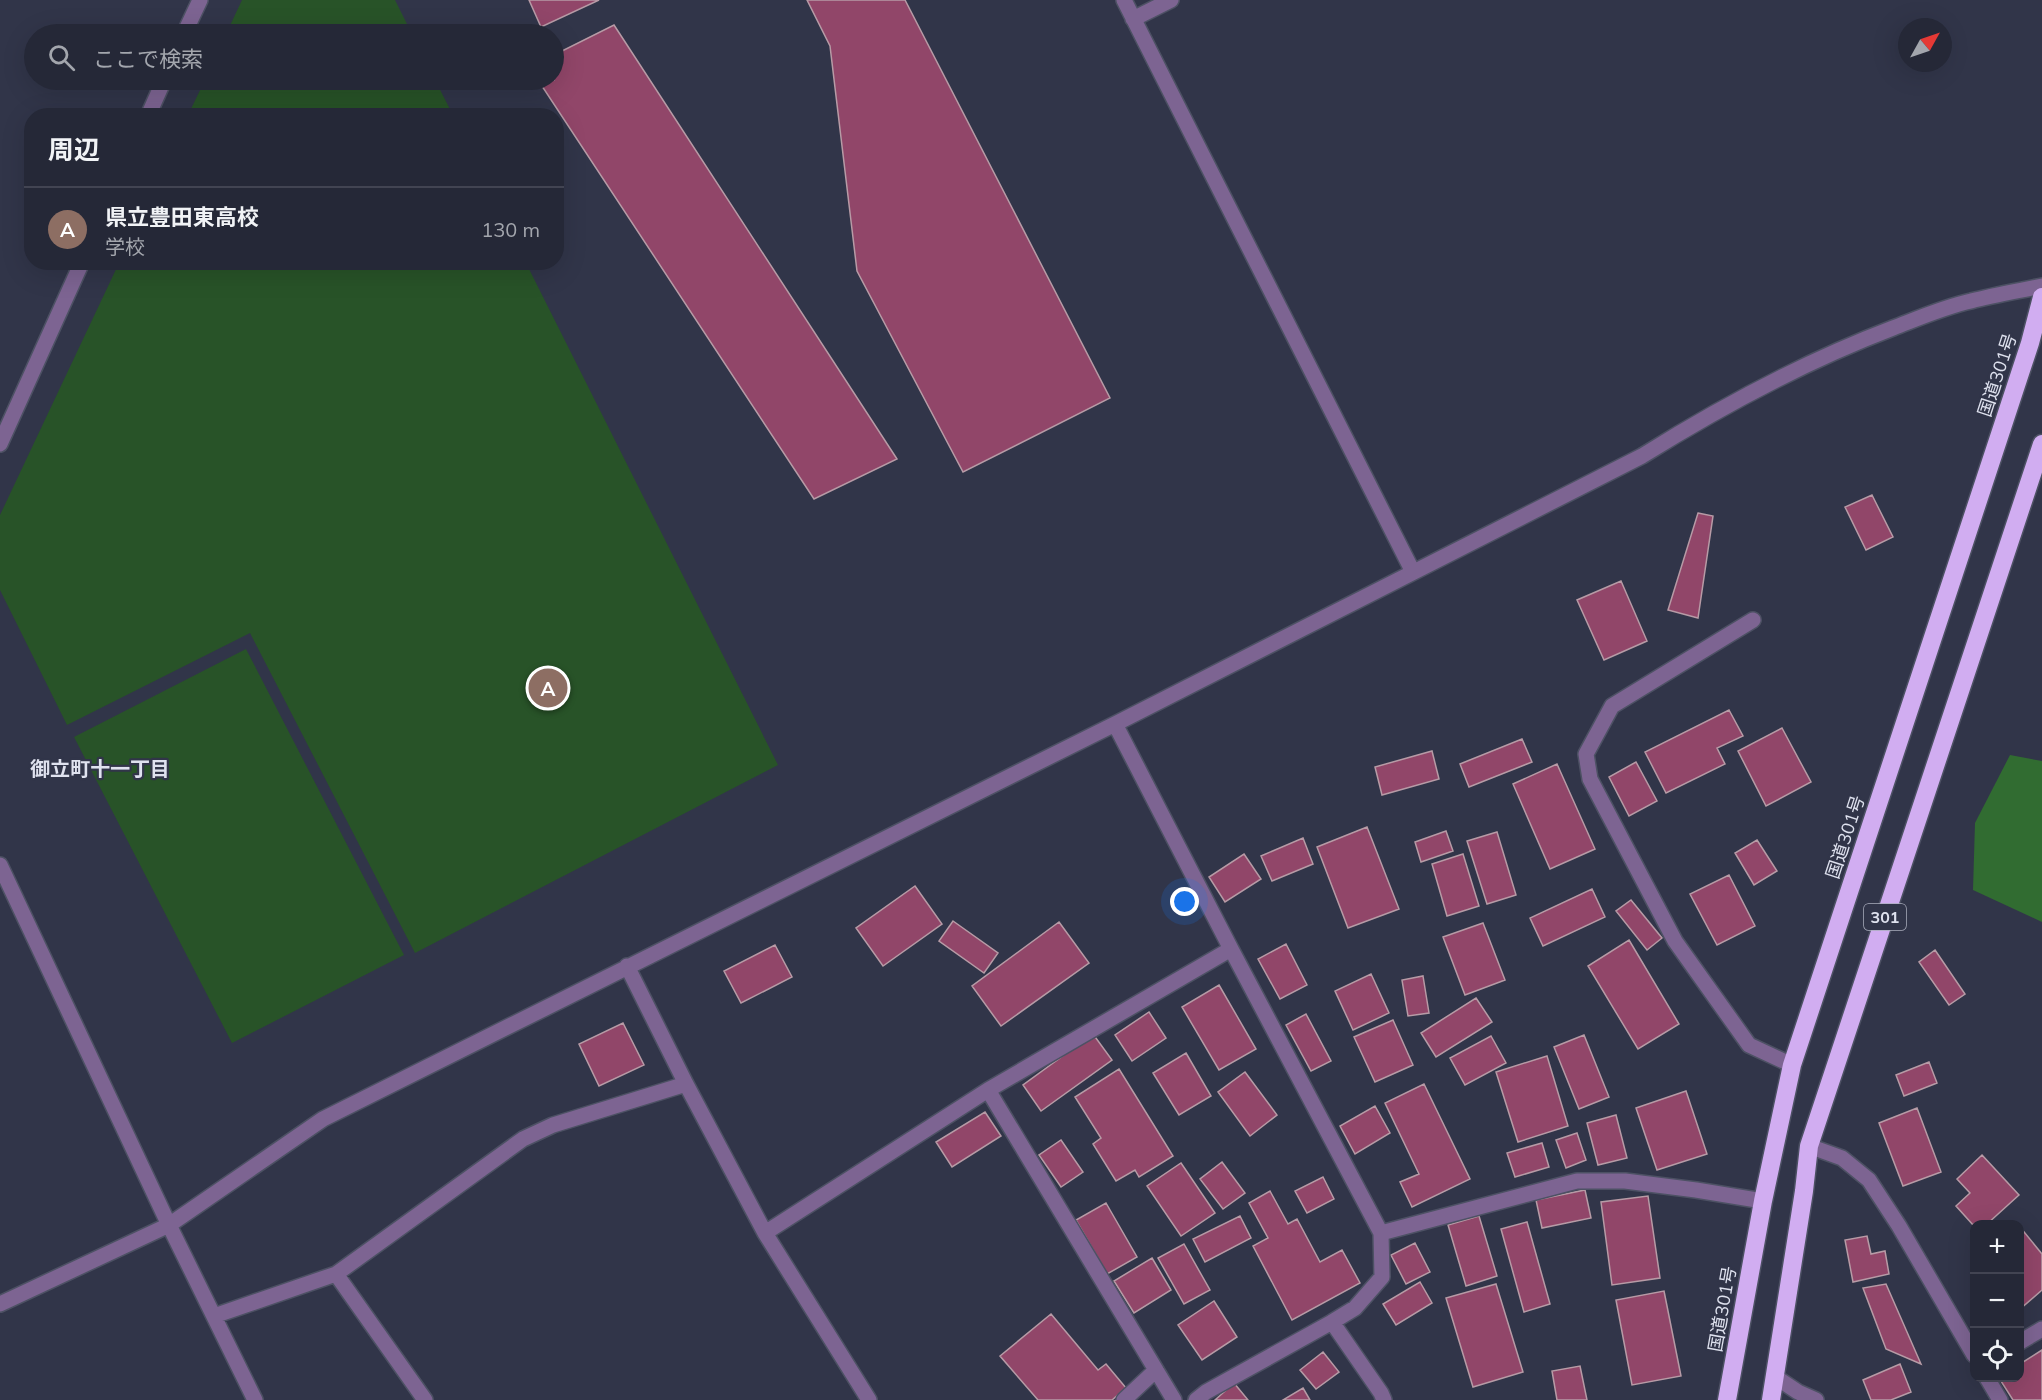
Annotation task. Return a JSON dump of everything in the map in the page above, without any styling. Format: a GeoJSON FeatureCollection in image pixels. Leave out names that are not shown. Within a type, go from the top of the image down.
{"type":"FeatureCollection","features":[{"type":"Feature","properties":{"kind":"highway","name":"国道301号"},"geometry":{"type":"LineString","coordinates":[[1727,1400],[1763,1202],[1792,1065],[2030,343],[2042,297]]}},
{"type":"Feature","properties":{"kind":"highway","name":"301"},"geometry":{"type":"LineString","coordinates":[[1771,1400],[1809,1146],[2042,444]]}},
{"type":"Feature","properties":{"kind":"street"},"geometry":{"type":"LineString","coordinates":[[189,24],[200,0]]}},
{"type":"Feature","properties":{"kind":"street"},"geometry":{"type":"LineString","coordinates":[[1124,0],[1413,572]]}},
{"type":"Feature","properties":{"kind":"street"},"geometry":{"type":"LineString","coordinates":[[1133,19],[1171,0]]}},
{"type":"Feature","properties":{"kind":"street"},"geometry":{"type":"LineString","coordinates":[[152,108],[160,90]]}},
{"type":"Feature","properties":{"kind":"street"},"geometry":{"type":"LineString","coordinates":[[0,444],[78,270]]}},
{"type":"Feature","properties":{"kind":"street"},"geometry":{"type":"LineString","coordinates":[[0,1304],[169,1225],[323,1119],[1115,724],[1632,461],[1692,425],[1774,381],[1850,344],[1948,307],[2042,286]]}},
{"type":"Feature","properties":{"kind":"street"},"geometry":{"type":"LineString","coordinates":[[1753,621],[1612,706],[1586,754],[1590,779],[1675,941],[1749,1045],[1792,1065]]}},
{"type":"Feature","properties":{"kind":"street"},"geometry":{"type":"LineString","coordinates":[[1115,724],[1382,1233],[1382,1277],[1355,1308],[1206,1392],[1196,1400]]}},
{"type":"Feature","properties":{"kind":"street"},"geometry":{"type":"LineString","coordinates":[[0,865],[169,1225],[255,1400]]}},
{"type":"Feature","properties":{"kind":"street"},"geometry":{"type":"LineString","coordinates":[[765,1233],[988,1090],[1231,949]]}},
{"type":"Feature","properties":{"kind":"street"},"geometry":{"type":"LineString","coordinates":[[627,966],[765,1233],[869,1400]]}},
{"type":"Feature","properties":{"kind":"street"},"geometry":{"type":"LineString","coordinates":[[214,1316],[336,1274],[523,1139],[553,1125],[687,1084]]}},
{"type":"Feature","properties":{"kind":"street"},"geometry":{"type":"LineString","coordinates":[[988,1090],[1174,1400]]}},
{"type":"Feature","properties":{"kind":"street"},"geometry":{"type":"LineString","coordinates":[[1809,1146],[1842,1158],[1869,1180],[1899,1226],[1970,1348]]}},
{"type":"Feature","properties":{"kind":"street"},"geometry":{"type":"LineString","coordinates":[[1382,1233],[1577,1181],[1625,1181],[1763,1202]]}},
{"type":"Feature","properties":{"kind":"street"},"geometry":{"type":"LineString","coordinates":[[336,1274],[425,1400]]}},
{"type":"Feature","properties":{"kind":"street"},"geometry":{"type":"LineString","coordinates":[[1332,1322],[1384,1400]]}},
{"type":"Feature","properties":{"kind":"street"},"geometry":{"type":"LineString","coordinates":[[2024,1339],[2042,1329]]}},
{"type":"Feature","properties":{"kind":"street"},"geometry":{"type":"LineString","coordinates":[[1124,1400],[1156,1370]]}},
{"type":"Feature","properties":{"kind":"street"},"geometry":{"type":"LineString","coordinates":[[1774,1376],[1798,1392],[1816,1400]]}},
{"type":"Feature","properties":{"kind":"street"},"geometry":{"type":"LineString","coordinates":[[1990,1382],[2000,1400]]}},
{"type":"Feature","properties":{"kind":"green space"},"geometry":{"type":"Polygon","coordinates":[[[242,0],[395,0],[407,24],[231,24],[242,0]]]}},
{"type":"Feature","properties":{"kind":"green space"},"geometry":{"type":"Polygon","coordinates":[[[200,90],[440,90],[449,108],[191,108],[200,90]]]}},
{"type":"Feature","properties":{"kind":"green space"},"geometry":{"type":"Polygon","coordinates":[[[116,270],[530,270],[778,765],[415,953],[250,633],[67,725],[0,590],[0,515],[116,270]]]}},
{"type":"Feature","properties":{"kind":"green space"},"geometry":{"type":"Polygon","coordinates":[[[246,649],[404,955],[232,1043],[74,737],[246,649]]]}},
{"type":"Feature","properties":{"kind":"green space"},"geometry":{"type":"Polygon","coordinates":[[[2010,755],[2042,761],[2042,922],[1973,890],[1975,823],[2010,755]]]}},
{"type":"Feature","properties":{"kind":"building"},"geometry":{"type":"Polygon","coordinates":[[[529,0],[599,0],[547,24],[540,24],[529,0]]]}},
{"type":"Feature","properties":{"kind":"building"},"geometry":{"type":"Polygon","coordinates":[[[807,0],[905,0],[1110,398],[963,472],[857,271],[830,46],[807,0]]]}},
{"type":"Feature","properties":{"kind":"building"},"geometry":{"type":"Polygon","coordinates":[[[614,25],[897,459],[814,499],[564,119],[564,108],[556,108],[545,90],[564,90],[564,50],[614,25]]]}},
{"type":"Feature","properties":{"kind":"building"},"geometry":{"type":"Polygon","coordinates":[[[1872,495],[1893,537],[1866,550],[1845,507],[1872,495]]]}},
{"type":"Feature","properties":{"kind":"building"},"geometry":{"type":"Polygon","coordinates":[[[1698,513],[1713,516],[1698,618],[1668,610],[1698,513]]]}},
{"type":"Feature","properties":{"kind":"building"},"geometry":{"type":"Polygon","coordinates":[[[1621,581],[1647,641],[1604,660],[1577,600],[1621,581]]]}},
{"type":"Feature","properties":{"kind":"building"},"geometry":{"type":"Polygon","coordinates":[[[1729,710],[1743,736],[1717,748],[1725,764],[1666,793],[1645,752],[1729,710]]]}},
{"type":"Feature","properties":{"kind":"building"},"geometry":{"type":"Polygon","coordinates":[[[1782,728],[1811,782],[1766,806],[1738,751],[1782,728]]]}},
{"type":"Feature","properties":{"kind":"building"},"geometry":{"type":"Polygon","coordinates":[[[1522,739],[1532,762],[1469,787],[1460,764],[1522,739]]]}},
{"type":"Feature","properties":{"kind":"building"},"geometry":{"type":"Polygon","coordinates":[[[1432,751],[1439,779],[1382,795],[1375,767],[1432,751]]]}},
{"type":"Feature","properties":{"kind":"building"},"geometry":{"type":"Polygon","coordinates":[[[1636,762],[1657,801],[1629,816],[1609,777],[1636,762]]]}},
{"type":"Feature","properties":{"kind":"building"},"geometry":{"type":"Polygon","coordinates":[[[1557,764],[1595,849],[1550,869],[1513,784],[1557,764]]]}},
{"type":"Feature","properties":{"kind":"building"},"geometry":{"type":"Polygon","coordinates":[[[1367,827],[1399,909],[1348,928],[1317,847],[1367,827]]]}},
{"type":"Feature","properties":{"kind":"building"},"geometry":{"type":"Polygon","coordinates":[[[1446,831],[1453,851],[1421,862],[1415,842],[1446,831]]]}},
{"type":"Feature","properties":{"kind":"building"},"geometry":{"type":"Polygon","coordinates":[[[1497,832],[1516,895],[1487,904],[1467,841],[1497,832]]]}},
{"type":"Feature","properties":{"kind":"building"},"geometry":{"type":"Polygon","coordinates":[[[1303,838],[1313,864],[1272,881],[1261,856],[1303,838]]]}},
{"type":"Feature","properties":{"kind":"building"},"geometry":{"type":"Polygon","coordinates":[[[1757,840],[1777,871],[1754,885],[1735,853],[1757,840]]]}},
{"type":"Feature","properties":{"kind":"building"},"geometry":{"type":"Polygon","coordinates":[[[1244,854],[1261,879],[1225,902],[1209,877],[1244,854]]]}},
{"type":"Feature","properties":{"kind":"building"},"geometry":{"type":"Polygon","coordinates":[[[1463,854],[1479,906],[1447,916],[1432,864],[1463,854]]]}},
{"type":"Feature","properties":{"kind":"building"},"geometry":{"type":"Polygon","coordinates":[[[1729,875],[1755,926],[1717,945],[1690,894],[1729,875]]]}},
{"type":"Feature","properties":{"kind":"building"},"geometry":{"type":"Polygon","coordinates":[[[915,886],[942,924],[883,966],[856,928],[915,886]]]}},
{"type":"Feature","properties":{"kind":"building"},"geometry":{"type":"Polygon","coordinates":[[[1592,889],[1605,917],[1543,946],[1530,918],[1592,889]]]}},
{"type":"Feature","properties":{"kind":"building"},"geometry":{"type":"Polygon","coordinates":[[[1631,900],[1662,938],[1647,950],[1616,911],[1631,900]]]}},
{"type":"Feature","properties":{"kind":"building"},"geometry":{"type":"Polygon","coordinates":[[[953,921],[998,953],[984,973],[939,941],[953,921]]]}},
{"type":"Feature","properties":{"kind":"building"},"geometry":{"type":"Polygon","coordinates":[[[1059,922],[1089,963],[1001,1026],[972,986],[1059,922]]]}},
{"type":"Feature","properties":{"kind":"building"},"geometry":{"type":"Polygon","coordinates":[[[1483,923],[1505,980],[1465,995],[1443,937],[1483,923]]]}},
{"type":"Feature","properties":{"kind":"building"},"geometry":{"type":"Polygon","coordinates":[[[1629,940],[1679,1024],[1638,1049],[1588,966],[1629,940]]]}},
{"type":"Feature","properties":{"kind":"building"},"geometry":{"type":"Polygon","coordinates":[[[1286,944],[1307,985],[1280,999],[1258,959],[1286,944]]]}},
{"type":"Feature","properties":{"kind":"building"},"geometry":{"type":"Polygon","coordinates":[[[775,945],[792,977],[741,1003],[724,971],[775,945]]]}},
{"type":"Feature","properties":{"kind":"building"},"geometry":{"type":"Polygon","coordinates":[[[1935,950],[1965,994],[1949,1005],[1919,962],[1935,950]]]}},
{"type":"Feature","properties":{"kind":"building"},"geometry":{"type":"Polygon","coordinates":[[[1371,974],[1389,1013],[1353,1030],[1335,991],[1371,974]]]}},
{"type":"Feature","properties":{"kind":"building"},"geometry":{"type":"Polygon","coordinates":[[[1423,976],[1429,1013],[1408,1016],[1402,980],[1423,976]]]}},
{"type":"Feature","properties":{"kind":"building"},"geometry":{"type":"Polygon","coordinates":[[[1219,985],[1256,1049],[1219,1070],[1182,1007],[1219,985]]]}},
{"type":"Feature","properties":{"kind":"building"},"geometry":{"type":"Polygon","coordinates":[[[1476,998],[1492,1022],[1436,1057],[1421,1033],[1476,998]]]}},
{"type":"Feature","properties":{"kind":"building"},"geometry":{"type":"Polygon","coordinates":[[[1149,1012],[1166,1038],[1132,1061],[1115,1035],[1149,1012]]]}},
{"type":"Feature","properties":{"kind":"building"},"geometry":{"type":"Polygon","coordinates":[[[1306,1014],[1331,1061],[1311,1071],[1286,1025],[1306,1014]]]}},
{"type":"Feature","properties":{"kind":"building"},"geometry":{"type":"Polygon","coordinates":[[[1393,1020],[1413,1065],[1375,1082],[1354,1037],[1393,1020]]]}},
{"type":"Feature","properties":{"kind":"building"},"geometry":{"type":"Polygon","coordinates":[[[623,1023],[644,1065],[599,1086],[579,1044],[623,1023]]]}},
{"type":"Feature","properties":{"kind":"building"},"geometry":{"type":"Polygon","coordinates":[[[1093,1034],[1112,1060],[1041,1111],[1023,1085],[1093,1034]]]}},
{"type":"Feature","properties":{"kind":"building"},"geometry":{"type":"Polygon","coordinates":[[[1584,1035],[1609,1097],[1579,1109],[1554,1047],[1584,1035]]]}},
{"type":"Feature","properties":{"kind":"building"},"geometry":{"type":"Polygon","coordinates":[[[1491,1036],[1506,1063],[1465,1085],[1450,1058],[1491,1036]]]}},
{"type":"Feature","properties":{"kind":"building"},"geometry":{"type":"Polygon","coordinates":[[[1186,1053],[1211,1096],[1179,1115],[1153,1073],[1186,1053]]]}},
{"type":"Feature","properties":{"kind":"building"},"geometry":{"type":"Polygon","coordinates":[[[1547,1056],[1568,1126],[1518,1142],[1496,1072],[1547,1056]]]}},
{"type":"Feature","properties":{"kind":"building"},"geometry":{"type":"Polygon","coordinates":[[[1929,1062],[1937,1083],[1904,1096],[1896,1075],[1929,1062]]]}},
{"type":"Feature","properties":{"kind":"building"},"geometry":{"type":"Polygon","coordinates":[[[1119,1069],[1173,1156],[1139,1177],[1135,1170],[1116,1181],[1093,1144],[1101,1138],[1075,1097],[1119,1069]]]}},
{"type":"Feature","properties":{"kind":"building"},"geometry":{"type":"Polygon","coordinates":[[[1245,1072],[1277,1115],[1250,1136],[1218,1092],[1245,1072]]]}},
{"type":"Feature","properties":{"kind":"building"},"geometry":{"type":"Polygon","coordinates":[[[1424,1084],[1470,1179],[1412,1207],[1400,1182],[1419,1174],[1385,1103],[1424,1084]]]}},
{"type":"Feature","properties":{"kind":"building"},"geometry":{"type":"Polygon","coordinates":[[[1686,1091],[1707,1154],[1657,1170],[1636,1108],[1686,1091]]]}},
{"type":"Feature","properties":{"kind":"building"},"geometry":{"type":"Polygon","coordinates":[[[1375,1106],[1390,1133],[1355,1154],[1340,1126],[1375,1106]]]}},
{"type":"Feature","properties":{"kind":"building"},"geometry":{"type":"Polygon","coordinates":[[[1917,1108],[1941,1172],[1903,1186],[1879,1123],[1917,1108]]]}},
{"type":"Feature","properties":{"kind":"building"},"geometry":{"type":"Polygon","coordinates":[[[985,1112],[1001,1136],[952,1167],[936,1142],[985,1112]]]}},
{"type":"Feature","properties":{"kind":"building"},"geometry":{"type":"Polygon","coordinates":[[[1616,1115],[1627,1158],[1598,1165],[1587,1123],[1616,1115]]]}},
{"type":"Feature","properties":{"kind":"building"},"geometry":{"type":"Polygon","coordinates":[[[1577,1133],[1586,1160],[1566,1168],[1556,1140],[1577,1133]]]}},
{"type":"Feature","properties":{"kind":"building"},"geometry":{"type":"Polygon","coordinates":[[[1061,1140],[1083,1172],[1061,1187],[1039,1155],[1061,1140]]]}},
{"type":"Feature","properties":{"kind":"building"},"geometry":{"type":"Polygon","coordinates":[[[1542,1143],[1549,1167],[1515,1177],[1507,1153],[1542,1143]]]}},
{"type":"Feature","properties":{"kind":"building"},"geometry":{"type":"Polygon","coordinates":[[[1982,1155],[2019,1195],[1991,1220],[1970,1222],[1956,1206],[1970,1193],[1957,1179],[1982,1155]]]}},
{"type":"Feature","properties":{"kind":"building"},"geometry":{"type":"Polygon","coordinates":[[[1222,1162],[1245,1193],[1223,1209],[1200,1179],[1222,1162]]]}},
{"type":"Feature","properties":{"kind":"building"},"geometry":{"type":"Polygon","coordinates":[[[1181,1163],[1215,1213],[1181,1236],[1147,1186],[1181,1163]]]}},
{"type":"Feature","properties":{"kind":"building"},"geometry":{"type":"Polygon","coordinates":[[[1323,1177],[1334,1199],[1307,1213],[1295,1191],[1323,1177]]]}},
{"type":"Feature","properties":{"kind":"building"},"geometry":{"type":"Polygon","coordinates":[[[1585,1190],[1591,1218],[1542,1228],[1536,1200],[1585,1190]]]}},
{"type":"Feature","properties":{"kind":"building"},"geometry":{"type":"Polygon","coordinates":[[[1270,1191],[1288,1224],[1297,1219],[1320,1262],[1342,1250],[1360,1283],[1292,1320],[1253,1246],[1268,1238],[1249,1203],[1270,1191]]]}},
{"type":"Feature","properties":{"kind":"building"},"geometry":{"type":"Polygon","coordinates":[[[1648,1196],[1660,1278],[1612,1285],[1601,1202],[1648,1196]]]}},
{"type":"Feature","properties":{"kind":"building"},"geometry":{"type":"Polygon","coordinates":[[[1106,1203],[1137,1257],[1107,1274],[1076,1220],[1106,1203]]]}},
{"type":"Feature","properties":{"kind":"building"},"geometry":{"type":"Polygon","coordinates":[[[1240,1216],[1251,1238],[1205,1262],[1193,1239],[1240,1216]]]}},
{"type":"Feature","properties":{"kind":"building"},"geometry":{"type":"Polygon","coordinates":[[[1479,1216],[1497,1276],[1466,1286],[1448,1225],[1479,1216]]]}},
{"type":"Feature","properties":{"kind":"building"},"geometry":{"type":"Polygon","coordinates":[[[1527,1222],[1550,1304],[1524,1312],[1501,1229],[1527,1222]]]}},
{"type":"Feature","properties":{"kind":"building"},"geometry":{"type":"Polygon","coordinates":[[[2024,1232],[2042,1254],[2042,1290],[2024,1306],[2024,1232]]]}},
{"type":"Feature","properties":{"kind":"building"},"geometry":{"type":"Polygon","coordinates":[[[1867,1236],[1871,1254],[1885,1251],[1889,1274],[1853,1282],[1845,1240],[1867,1236]]]}},
{"type":"Feature","properties":{"kind":"building"},"geometry":{"type":"Polygon","coordinates":[[[1415,1243],[1430,1272],[1406,1284],[1391,1255],[1415,1243]]]}},
{"type":"Feature","properties":{"kind":"building"},"geometry":{"type":"Polygon","coordinates":[[[1184,1244],[1210,1290],[1184,1304],[1158,1258],[1184,1244]]]}},
{"type":"Feature","properties":{"kind":"building"},"geometry":{"type":"Polygon","coordinates":[[[1152,1258],[1171,1290],[1134,1313],[1114,1281],[1152,1258]]]}},
{"type":"Feature","properties":{"kind":"building"},"geometry":{"type":"Polygon","coordinates":[[[1420,1282],[1432,1303],[1396,1325],[1383,1304],[1420,1282]]]}},
{"type":"Feature","properties":{"kind":"building"},"geometry":{"type":"Polygon","coordinates":[[[1496,1284],[1523,1372],[1473,1387],[1446,1298],[1496,1284]]]}},
{"type":"Feature","properties":{"kind":"building"},"geometry":{"type":"Polygon","coordinates":[[[1886,1284],[1921,1364],[1886,1349],[1863,1288],[1886,1284]]]}},
{"type":"Feature","properties":{"kind":"building"},"geometry":{"type":"Polygon","coordinates":[[[1664,1291],[1681,1376],[1632,1385],[1616,1300],[1664,1291]]]}},
{"type":"Feature","properties":{"kind":"building"},"geometry":{"type":"Polygon","coordinates":[[[1214,1301],[1237,1337],[1202,1360],[1178,1325],[1214,1301]]]}},
{"type":"Feature","properties":{"kind":"building"},"geometry":{"type":"Polygon","coordinates":[[[1051,1314],[1098,1370],[1106,1364],[1126,1388],[1112,1400],[1038,1400],[1000,1356],[1051,1314]]]}},
{"type":"Feature","properties":{"kind":"building"},"geometry":{"type":"Polygon","coordinates":[[[2042,1350],[2042,1400],[2013,1400],[2002,1382],[2024,1382],[2024,1361],[2042,1350]]]}},
{"type":"Feature","properties":{"kind":"building"},"geometry":{"type":"Polygon","coordinates":[[[1323,1352],[1339,1372],[1316,1389],[1300,1370],[1323,1352]]]}},
{"type":"Feature","properties":{"kind":"building"},"geometry":{"type":"Polygon","coordinates":[[[1900,1364],[1911,1392],[1891,1400],[1871,1400],[1863,1380],[1900,1364]]]}},
{"type":"Feature","properties":{"kind":"building"},"geometry":{"type":"Polygon","coordinates":[[[1580,1366],[1587,1400],[1557,1400],[1552,1371],[1580,1366]]]}},
{"type":"Feature","properties":{"kind":"building"},"geometry":{"type":"Polygon","coordinates":[[[1234,1383],[1248,1400],[1215,1400],[1234,1383]]]}},
{"type":"Feature","properties":{"kind":"building"},"geometry":{"type":"Polygon","coordinates":[[[1303,1388],[1310,1400],[1283,1400],[1303,1388]]]}},
{"type":"Feature","properties":{"kind":"place","name":"県立豊田東高校"},"geometry":{"type":"Point","coordinates":[548,688]}},
{"type":"Feature","properties":{"kind":"district","name":"御立町十一丁目"},"geometry":{"type":"Point","coordinates":[100,768]}}]}
